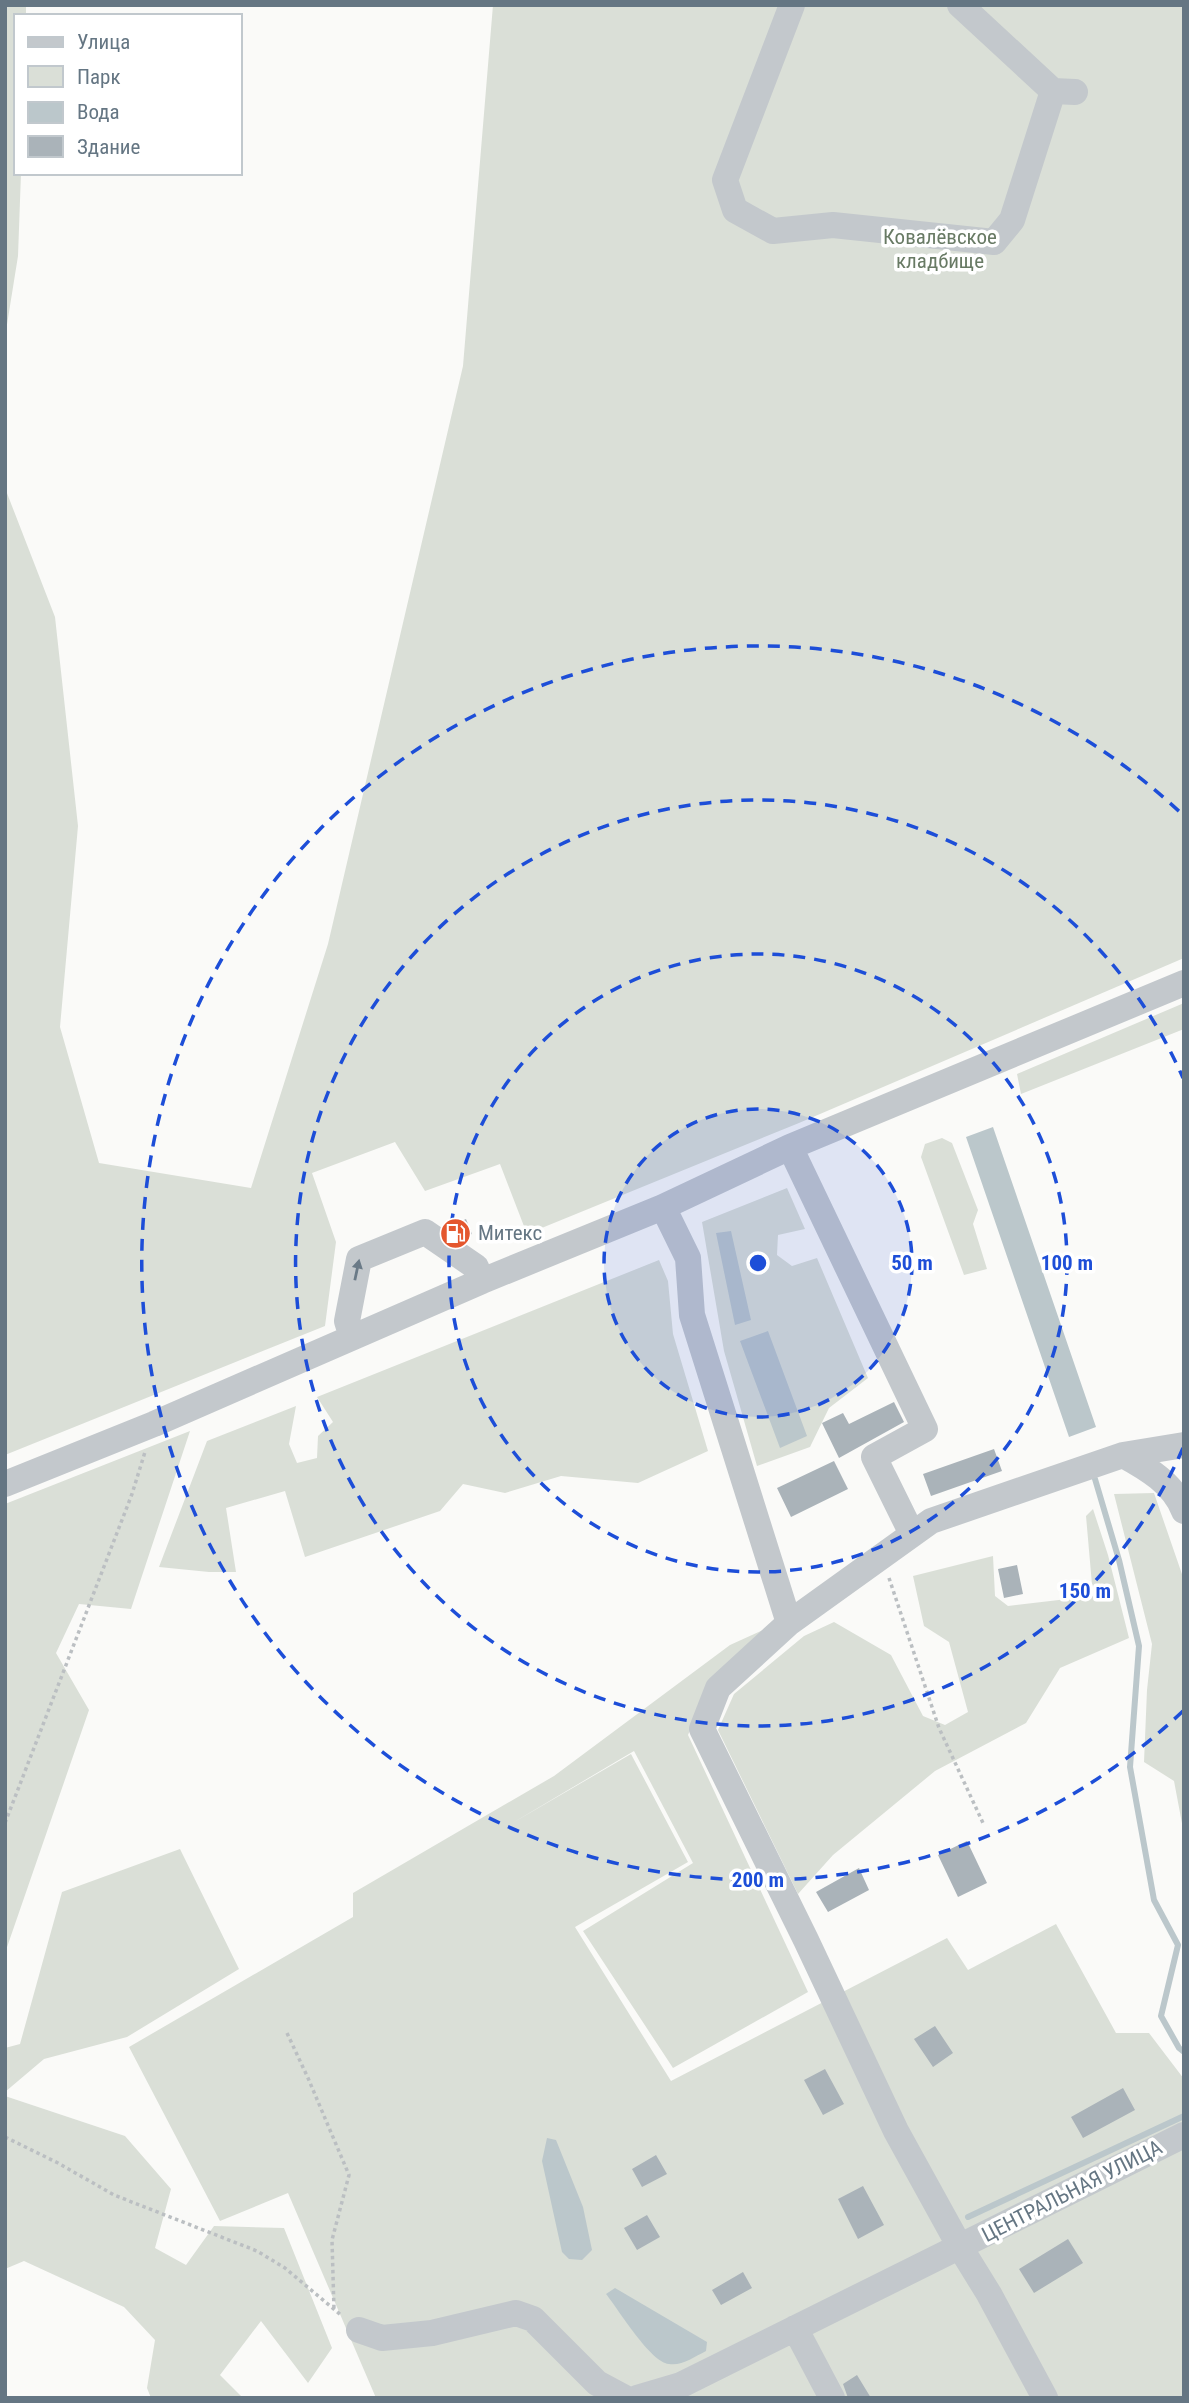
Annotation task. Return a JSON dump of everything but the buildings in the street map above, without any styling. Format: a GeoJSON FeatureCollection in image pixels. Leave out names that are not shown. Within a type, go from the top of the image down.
{"type":"FeatureCollection","features":[{"type":"Feature","properties":{"kind":"street"},"geometry":{"type":"LineString","coordinates":[[792,5],[724,180],[735,209],[774,230],[833,225],[994,242],[1012,220],[1064,92],[960,5]]}},
{"type":"Feature","properties":{"kind":"street"},"geometry":{"type":"LineString","coordinates":[[5,1484],[154,1424],[482,1281],[663,1207],[790,1147],[1184,982]]}},
{"type":"Feature","properties":{"kind":"street"},"geometry":{"type":"LineString","coordinates":[[790,1147],[925,1429],[873,1457],[912,1534]]}},
{"type":"Feature","properties":{"kind":"street"},"geometry":{"type":"LineString","coordinates":[[663,1207],[688,1258],[692,1315],[789,1623]]}},
{"type":"Feature","properties":{"kind":"street"},"geometry":{"type":"LineString","coordinates":[[352,1337],[347,1321],[359,1259],[425,1232],[476,1267],[482,1281]]}},
{"type":"Feature","properties":{"kind":"street"},"geometry":{"type":"LineString","coordinates":[[1045,2398],[896,2131],[806,1940],[702,1730],[718,1688],[789,1623],[931,1521],[1123,1455],[1184,1445]]}},
{"type":"Feature","properties":{"kind":"street"},"geometry":{"type":"LineString","coordinates":[[1123,1455],[1155,1473],[1181,1503],[1184,1511]]}},
{"type":"Feature","properties":{"kind":"street","name":"ЦЕНТРАЛЬНАЯ УЛИЦА"},"geometry":{"type":"LineString","coordinates":[[637,2398],[681,2391],[795,2328],[1184,2135]]}},
{"type":"Feature","properties":{"kind":"street"},"geometry":{"type":"LineString","coordinates":[[359,2330],[382,2338],[432,2333],[516,2313],[533,2319],[597,2383],[625,2398]]}},
{"type":"Feature","properties":{"kind":"street"},"geometry":{"type":"LineString","coordinates":[[795,2328],[832,2398]]}},
{"type":"Feature","properties":{"kind":"path"},"geometry":{"type":"LineString","coordinates":[[5,1823],[132,1494],[154,1424]]}},
{"type":"Feature","properties":{"kind":"path"},"geometry":{"type":"LineString","coordinates":[[882,1556],[939,1728],[983,1823]]}},
{"type":"Feature","properties":{"kind":"path"},"geometry":{"type":"LineString","coordinates":[[5,1804],[11,1808]]}},
{"type":"Feature","properties":{"kind":"path"},"geometry":{"type":"LineString","coordinates":[[287,2034],[309,2078],[349,2175],[332,2240],[334,2310]]}},
{"type":"Feature","properties":{"kind":"path"},"geometry":{"type":"LineString","coordinates":[[5,2137],[114,2195],[257,2251],[285,2268],[359,2330]]}},
{"type":"Feature","properties":{"kind":"green space"},"geometry":{"type":"Polygon","coordinates":[[[5,5],[26,5],[26,14],[14,14],[14,175],[21,175],[18,256],[5,337],[5,5]]]}},
{"type":"Feature","properties":{"kind":"green space","name":"Ковалёвское кладбище"},"geometry":{"type":"Polygon","coordinates":[[[493,5],[1184,5],[1184,958],[799,1123],[527,1234],[500,1164],[425,1191],[395,1142],[312,1173],[336,1242],[325,1326],[5,1455],[5,488],[55,617],[78,826],[60,1027],[99,1163],[251,1188],[328,944],[463,366],[493,5]]]}},
{"type":"Feature","properties":{"kind":"green space"},"geometry":{"type":"Polygon","coordinates":[[[1184,1003],[1184,1029],[1021,1094],[1017,1074],[1184,1003]]]}},
{"type":"Feature","properties":{"kind":"green space"},"geometry":{"type":"Polygon","coordinates":[[[942,1138],[952,1143],[978,1210],[973,1224],[987,1269],[964,1275],[921,1157],[925,1144],[942,1138]]]}},
{"type":"Feature","properties":{"kind":"green space"},"geometry":{"type":"Polygon","coordinates":[[[787,1188],[805,1229],[778,1235],[777,1255],[792,1266],[817,1258],[868,1378],[829,1408],[810,1447],[757,1466],[724,1351],[702,1222],[787,1188]]]}},
{"type":"Feature","properties":{"kind":"green space"},"geometry":{"type":"Polygon","coordinates":[[[659,1260],[668,1281],[673,1334],[708,1451],[638,1483],[561,1476],[505,1493],[463,1484],[440,1511],[305,1557],[285,1491],[226,1508],[236,1572],[159,1567],[207,1441],[296,1406],[289,1444],[297,1463],[317,1458],[318,1436],[333,1422],[317,1397],[659,1260]]]}},
{"type":"Feature","properties":{"kind":"green space"},"geometry":{"type":"Polygon","coordinates":[[[190,1431],[131,1609],[79,1604],[56,1653],[89,1710],[5,1953],[5,1504],[190,1431]]]}},
{"type":"Feature","properties":{"kind":"green space"},"geometry":{"type":"Polygon","coordinates":[[[1154,1493],[1184,1580],[1184,1834],[1174,1781],[1144,1762],[1152,1644],[1114,1494],[1154,1493]]]}},
{"type":"Feature","properties":{"kind":"green space"},"geometry":{"type":"Polygon","coordinates":[[[1093,1509],[1129,1638],[1060,1668],[1026,1723],[935,1771],[833,1855],[798,1894],[718,1730],[734,1694],[804,1636],[834,1622],[891,1655],[923,1716],[945,1725],[968,1712],[949,1642],[924,1626],[913,1576],[993,1556],[995,1596],[1008,1606],[1093,1596],[1086,1516],[1093,1509]]]}},
{"type":"Feature","properties":{"kind":"green space"},"geometry":{"type":"Polygon","coordinates":[[[763,1630],[712,1677],[688,1735],[808,1992],[673,2068],[583,1931],[693,1863],[634,1751],[509,1825],[631,1754],[688,1862],[575,1927],[671,2081],[947,1938],[968,1970],[1056,1924],[1116,2033],[1149,2033],[1184,2079],[1184,2398],[376,2398],[288,2193],[220,2221],[129,2047],[353,1917],[353,1893],[554,1776],[730,1645],[763,1630]]]}},
{"type":"Feature","properties":{"kind":"green space"},"geometry":{"type":"Polygon","coordinates":[[[180,1849],[239,1969],[127,2037],[44,2059],[5,2092],[5,2048],[20,2044],[62,1892],[180,1849]]]}},
{"type":"Feature","properties":{"kind":"green space"},"geometry":{"type":"Polygon","coordinates":[[[5,2096],[125,2136],[171,2189],[155,2248],[186,2265],[214,2226],[284,2228],[332,2348],[308,2383],[261,2321],[220,2375],[243,2398],[151,2398],[147,2388],[155,2340],[124,2307],[24,2261],[5,2269],[5,2096]]]}},
{"type":"Feature","properties":{"kind":"water"},"geometry":{"type":"Polygon","coordinates":[[[993,1127],[1096,1427],[1069,1437],[966,1137],[993,1127]]]}},
{"type":"Feature","properties":{"kind":"water"},"geometry":{"type":"Polygon","coordinates":[[[731,1231],[751,1320],[735,1325],[716,1233],[731,1231]]]}},
{"type":"Feature","properties":{"kind":"water"},"geometry":{"type":"Polygon","coordinates":[[[768,1331],[807,1436],[780,1448],[740,1341],[768,1331]]]}},
{"type":"Feature","properties":{"kind":"water"},"geometry":{"type":"Polygon","coordinates":[[[547,2138],[556,2140],[583,2207],[592,2250],[582,2260],[569,2259],[562,2252],[542,2161],[547,2138]]]}},
{"type":"Feature","properties":{"kind":"water"},"geometry":{"type":"Polygon","coordinates":[[[615,2288],[707,2342],[706,2351],[679,2364],[661,2361],[644,2345],[606,2294],[615,2288]]]}},
{"type":"Feature","properties":{"kind":"waterway"},"geometry":{"type":"LineString","coordinates":[[1095,1479],[1119,1560],[1139,1646],[1130,1767],[1154,1900],[1178,1945],[1161,2016],[1184,2052]]}},
{"type":"Feature","properties":{"kind":"waterway"},"geometry":{"type":"LineString","coordinates":[[968,2217],[1184,2116]]}},
{"type":"Feature","properties":{"kind":"place","name":"Митекс"},"geometry":{"type":"Point","coordinates":[455,1233]}}]}
